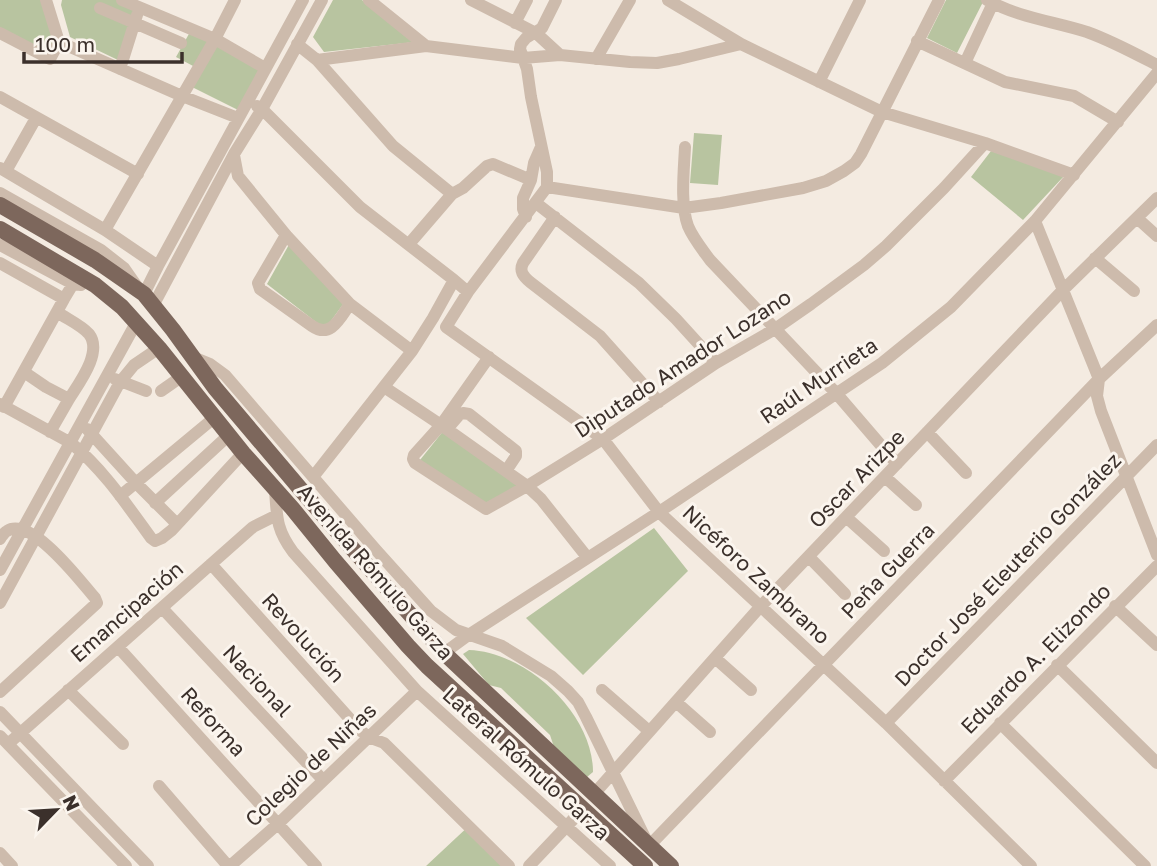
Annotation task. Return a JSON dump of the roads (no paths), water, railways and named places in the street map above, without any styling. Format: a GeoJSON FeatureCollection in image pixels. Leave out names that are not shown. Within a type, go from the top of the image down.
{"type":"FeatureCollection","features":[{"type":"Feature","properties":{"kind":"main road","name":"Avenida Rómulo Garza"},"geometry":{"type":"LineString","coordinates":[[0,205],[95,260],[146,297],[215,388],[307,498],[444,653],[671,866]]}},
{"type":"Feature","properties":{"kind":"main road","name":"Avenida Rómulo Garza"},"geometry":{"type":"LineString","coordinates":[[0,229],[94,285],[122,307],[408,646],[645,866]]}},
{"type":"Feature","properties":{"kind":"street"},"geometry":{"type":"LineString","coordinates":[[0,33],[50,59],[59,42],[46,0]]}},
{"type":"Feature","properties":{"kind":"street"},"geometry":{"type":"LineString","coordinates":[[122,0],[215,39],[265,68]]}},
{"type":"Feature","properties":{"kind":"street"},"geometry":{"type":"LineString","coordinates":[[104,230],[235,0]]}},
{"type":"Feature","properties":{"kind":"street"},"geometry":{"type":"LineString","coordinates":[[146,297],[158,266],[303,0]]}},
{"type":"Feature","properties":{"kind":"street"},"geometry":{"type":"LineString","coordinates":[[146,297],[262,109],[322,0]]}},
{"type":"Feature","properties":{"kind":"street"},"geometry":{"type":"LineString","coordinates":[[369,0],[426,46]]}},
{"type":"Feature","properties":{"kind":"street"},"geometry":{"type":"LineString","coordinates":[[471,0],[536,33],[560,55]]}},
{"type":"Feature","properties":{"kind":"street"},"geometry":{"type":"LineString","coordinates":[[515,23],[527,0]]}},
{"type":"Feature","properties":{"kind":"street"},"geometry":{"type":"LineString","coordinates":[[248,100],[262,109],[360,207],[468,292],[547,187],[547,172],[527,69],[520,49],[526,38],[545,25],[556,0]]}},
{"type":"Feature","properties":{"kind":"street"},"geometry":{"type":"LineString","coordinates":[[596,59],[630,0]]}},
{"type":"Feature","properties":{"kind":"street"},"geometry":{"type":"LineString","coordinates":[[668,0],[741,44],[882,112],[985,143],[1074,175]]}},
{"type":"Feature","properties":{"kind":"street"},"geometry":{"type":"LineString","coordinates":[[819,82],[859,3],[844,0]]}},
{"type":"Feature","properties":{"kind":"street"},"geometry":{"type":"LineString","coordinates":[[547,187],[684,208],[721,204],[826,181],[855,163],[939,0]]}},
{"type":"Feature","properties":{"kind":"street"},"geometry":{"type":"LineString","coordinates":[[965,64],[990,1],[1016,14],[1113,42],[1157,65]]}},
{"type":"Feature","properties":{"kind":"street"},"geometry":{"type":"LineString","coordinates":[[100,8],[181,43]]}},
{"type":"Feature","properties":{"kind":"street"},"geometry":{"type":"LineString","coordinates":[[120,69],[140,9]]}},
{"type":"Feature","properties":{"kind":"street"},"geometry":{"type":"LineString","coordinates":[[917,41],[1005,82],[1074,96],[1118,122]]}},
{"type":"Feature","properties":{"kind":"street"},"geometry":{"type":"LineString","coordinates":[[59,42],[238,118]]}},
{"type":"Feature","properties":{"kind":"street"},"geometry":{"type":"LineString","coordinates":[[298,44],[317,60],[393,146],[452,194]]}},
{"type":"Feature","properties":{"kind":"street"},"geometry":{"type":"LineString","coordinates":[[317,60],[426,46],[523,58],[560,55],[657,63],[741,44]]}},
{"type":"Feature","properties":{"kind":"street","name":"Raúl Murrieta"},"geometry":{"type":"LineString","coordinates":[[444,653],[882,363],[951,307],[1035,221],[1157,73]]}},
{"type":"Feature","properties":{"kind":"street"},"geometry":{"type":"LineString","coordinates":[[0,97],[138,174]]}},
{"type":"Feature","properties":{"kind":"street"},"geometry":{"type":"LineString","coordinates":[[36,118],[3,170],[104,230],[158,266]]}},
{"type":"Feature","properties":{"kind":"street"},"geometry":{"type":"LineString","coordinates":[[227,138],[234,154],[238,176],[286,235],[350,304],[412,351]]}},
{"type":"Feature","properties":{"kind":"street","name":"Diputado Amador Lozano"},"geometry":{"type":"LineString","coordinates":[[444,427],[414,455],[415,463],[488,509],[603,439],[716,363],[775,329],[864,265],[944,188],[985,143]]}},
{"type":"Feature","properties":{"kind":"street"},"geometry":{"type":"LineString","coordinates":[[526,217],[522,204],[541,147]]}},
{"type":"Feature","properties":{"kind":"street"},"geometry":{"type":"LineString","coordinates":[[685,147],[684,208],[688,226],[710,260],[836,393],[897,464]]}},
{"type":"Feature","properties":{"kind":"street"},"geometry":{"type":"LineString","coordinates":[[409,244],[452,194],[463,188],[487,166],[493,164],[530,180]]}},
{"type":"Feature","properties":{"kind":"street","name":"Avenida Rómulo Garza"},"geometry":{"type":"LineString","coordinates":[[0,193],[101,250],[124,268],[146,297]]}},
{"type":"Feature","properties":{"kind":"street","name":"Oscar Arizpe"},"geometry":{"type":"LineString","coordinates":[[594,794],[760,607],[1063,290],[1157,198]]}},
{"type":"Feature","properties":{"kind":"street"},"geometry":{"type":"LineString","coordinates":[[536,203],[639,283],[716,363]]}},
{"type":"Feature","properties":{"kind":"street"},"geometry":{"type":"LineString","coordinates":[[555,217],[523,262],[521,272],[530,282],[600,336],[659,402]]}},
{"type":"Feature","properties":{"kind":"street"},"geometry":{"type":"LineString","coordinates":[[1137,218],[1157,236]]}},
{"type":"Feature","properties":{"kind":"street"},"geometry":{"type":"LineString","coordinates":[[1035,221],[1099,379],[1098,402],[1157,555]]}},
{"type":"Feature","properties":{"kind":"street"},"geometry":{"type":"LineString","coordinates":[[286,235],[259,282],[259,288],[321,331],[332,327],[350,304]]}},
{"type":"Feature","properties":{"kind":"street"},"geometry":{"type":"LineString","coordinates":[[0,245],[73,284],[94,285]]}},
{"type":"Feature","properties":{"kind":"street"},"geometry":{"type":"LineString","coordinates":[[1095,258],[1134,291]]}},
{"type":"Feature","properties":{"kind":"street"},"geometry":{"type":"LineString","coordinates":[[0,262],[64,299]]}},
{"type":"Feature","properties":{"kind":"street"},"geometry":{"type":"LineString","coordinates":[[313,477],[412,351],[454,280]]}},
{"type":"Feature","properties":{"kind":"street"},"geometry":{"type":"LineString","coordinates":[[73,284],[24,372],[2,405],[76,447],[120,496],[155,541],[177,524],[243,453]]}},
{"type":"Feature","properties":{"kind":"street","name":"Nicéforo Zambrano"},"geometry":{"type":"LineString","coordinates":[[468,292],[446,327],[603,439],[659,512],[824,664],[1031,866]]}},
{"type":"Feature","properties":{"kind":"street"},"geometry":{"type":"LineString","coordinates":[[50,432],[84,375],[94,347],[87,332],[57,312]]}},
{"type":"Feature","properties":{"kind":"street"},"geometry":{"type":"LineString","coordinates":[[0,603],[37,536],[76,447],[114,378],[136,323]]}},
{"type":"Feature","properties":{"kind":"street","name":"Peña Guerra"},"geometry":{"type":"LineString","coordinates":[[649,846],[1099,379],[1157,324]]}},
{"type":"Feature","properties":{"kind":"street"},"geometry":{"type":"LineString","coordinates":[[114,378],[159,348]]}},
{"type":"Feature","properties":{"kind":"street","name":"Avenida Rómulo Garza"},"geometry":{"type":"LineString","coordinates":[[193,356],[225,375],[431,611],[456,630],[502,646],[551,676],[568,691],[582,710],[649,846]]}},
{"type":"Feature","properties":{"kind":"street"},"geometry":{"type":"LineString","coordinates":[[444,427],[489,357]]}},
{"type":"Feature","properties":{"kind":"street"},"geometry":{"type":"LineString","coordinates":[[24,372],[69,399]]}},
{"type":"Feature","properties":{"kind":"street"},"geometry":{"type":"LineString","coordinates":[[161,391],[181,377]]}},
{"type":"Feature","properties":{"kind":"street"},"geometry":{"type":"LineString","coordinates":[[114,378],[146,391]]}},
{"type":"Feature","properties":{"kind":"street"},"geometry":{"type":"LineString","coordinates":[[384,387],[527,486],[541,499],[587,557]]}},
{"type":"Feature","properties":{"kind":"street"},"geometry":{"type":"LineString","coordinates":[[444,427],[458,415],[469,414],[516,451],[516,456],[506,471]]}},
{"type":"Feature","properties":{"kind":"street"},"geometry":{"type":"LineString","coordinates":[[120,496],[214,418]]}},
{"type":"Feature","properties":{"kind":"street"},"geometry":{"type":"LineString","coordinates":[[86,428],[177,524]]}},
{"type":"Feature","properties":{"kind":"street"},"geometry":{"type":"LineString","coordinates":[[927,432],[966,473]]}},
{"type":"Feature","properties":{"kind":"street"},"geometry":{"type":"LineString","coordinates":[[155,502],[229,435]]}},
{"type":"Feature","properties":{"kind":"street","name":"Doctor José Eleuterio González"},"geometry":{"type":"LineString","coordinates":[[886,723],[1157,445]]}},
{"type":"Feature","properties":{"kind":"street"},"geometry":{"type":"LineString","coordinates":[[0,570],[76,447]]}},
{"type":"Feature","properties":{"kind":"street"},"geometry":{"type":"LineString","coordinates":[[885,477],[916,505]]}},
{"type":"Feature","properties":{"kind":"street","name":"Lateral Rómulo Garza"},"geometry":{"type":"LineString","coordinates":[[275,490],[282,536],[293,552],[417,691],[610,866]]}},
{"type":"Feature","properties":{"kind":"street","name":"Emancipación"},"geometry":{"type":"LineString","coordinates":[[4,740],[20,732],[256,524],[277,515]]}},
{"type":"Feature","properties":{"kind":"street"},"geometry":{"type":"LineString","coordinates":[[846,517],[884,551]]}},
{"type":"Feature","properties":{"kind":"street"},"geometry":{"type":"LineString","coordinates":[[0,539],[10,529],[23,530],[37,536],[92,595],[97,605],[0,692]]}},
{"type":"Feature","properties":{"kind":"street"},"geometry":{"type":"LineString","coordinates":[[809,557],[845,594]]}},
{"type":"Feature","properties":{"kind":"street","name":"Revolución"},"geometry":{"type":"LineString","coordinates":[[211,564],[368,737],[384,743],[509,866]]}},
{"type":"Feature","properties":{"kind":"street","name":"Eduardo A. Elizondo"},"geometry":{"type":"LineString","coordinates":[[944,781],[1157,566]]}},
{"type":"Feature","properties":{"kind":"street"},"geometry":{"type":"LineString","coordinates":[[1115,606],[1157,645]]}},
{"type":"Feature","properties":{"kind":"street","name":"Nacional"},"geometry":{"type":"LineString","coordinates":[[162,608],[323,780]]}},
{"type":"Feature","properties":{"kind":"street","name":"Reforma"},"geometry":{"type":"LineString","coordinates":[[118,647],[316,866]]}},
{"type":"Feature","properties":{"kind":"street"},"geometry":{"type":"LineString","coordinates":[[715,658],[751,690]]}},
{"type":"Feature","properties":{"kind":"street"},"geometry":{"type":"LineString","coordinates":[[1057,665],[1157,763]]}},
{"type":"Feature","properties":{"kind":"street"},"geometry":{"type":"LineString","coordinates":[[68,690],[123,744]]}},
{"type":"Feature","properties":{"kind":"street"},"geometry":{"type":"LineString","coordinates":[[603,690],[649,731]]}},
{"type":"Feature","properties":{"kind":"street","name":"Colegio de Niñas"},"geometry":{"type":"LineString","coordinates":[[229,866],[279,823],[417,691]]}},
{"type":"Feature","properties":{"kind":"street"},"geometry":{"type":"LineString","coordinates":[[676,702],[710,732]]}},
{"type":"Feature","properties":{"kind":"street"},"geometry":{"type":"LineString","coordinates":[[0,712],[148,866]]}},
{"type":"Feature","properties":{"kind":"street"},"geometry":{"type":"LineString","coordinates":[[1000,723],[1145,866]]}},
{"type":"Feature","properties":{"kind":"street"},"geometry":{"type":"LineString","coordinates":[[4,740],[126,866]]}},
{"type":"Feature","properties":{"kind":"street"},"geometry":{"type":"LineString","coordinates":[[159,786],[229,866]]}},
{"type":"Feature","properties":{"kind":"street"},"geometry":{"type":"LineString","coordinates":[[529,866],[583,809]]}},
{"type":"Feature","properties":{"kind":"street"},"geometry":{"type":"LineString","coordinates":[[0,853],[12,866]]}}]}
